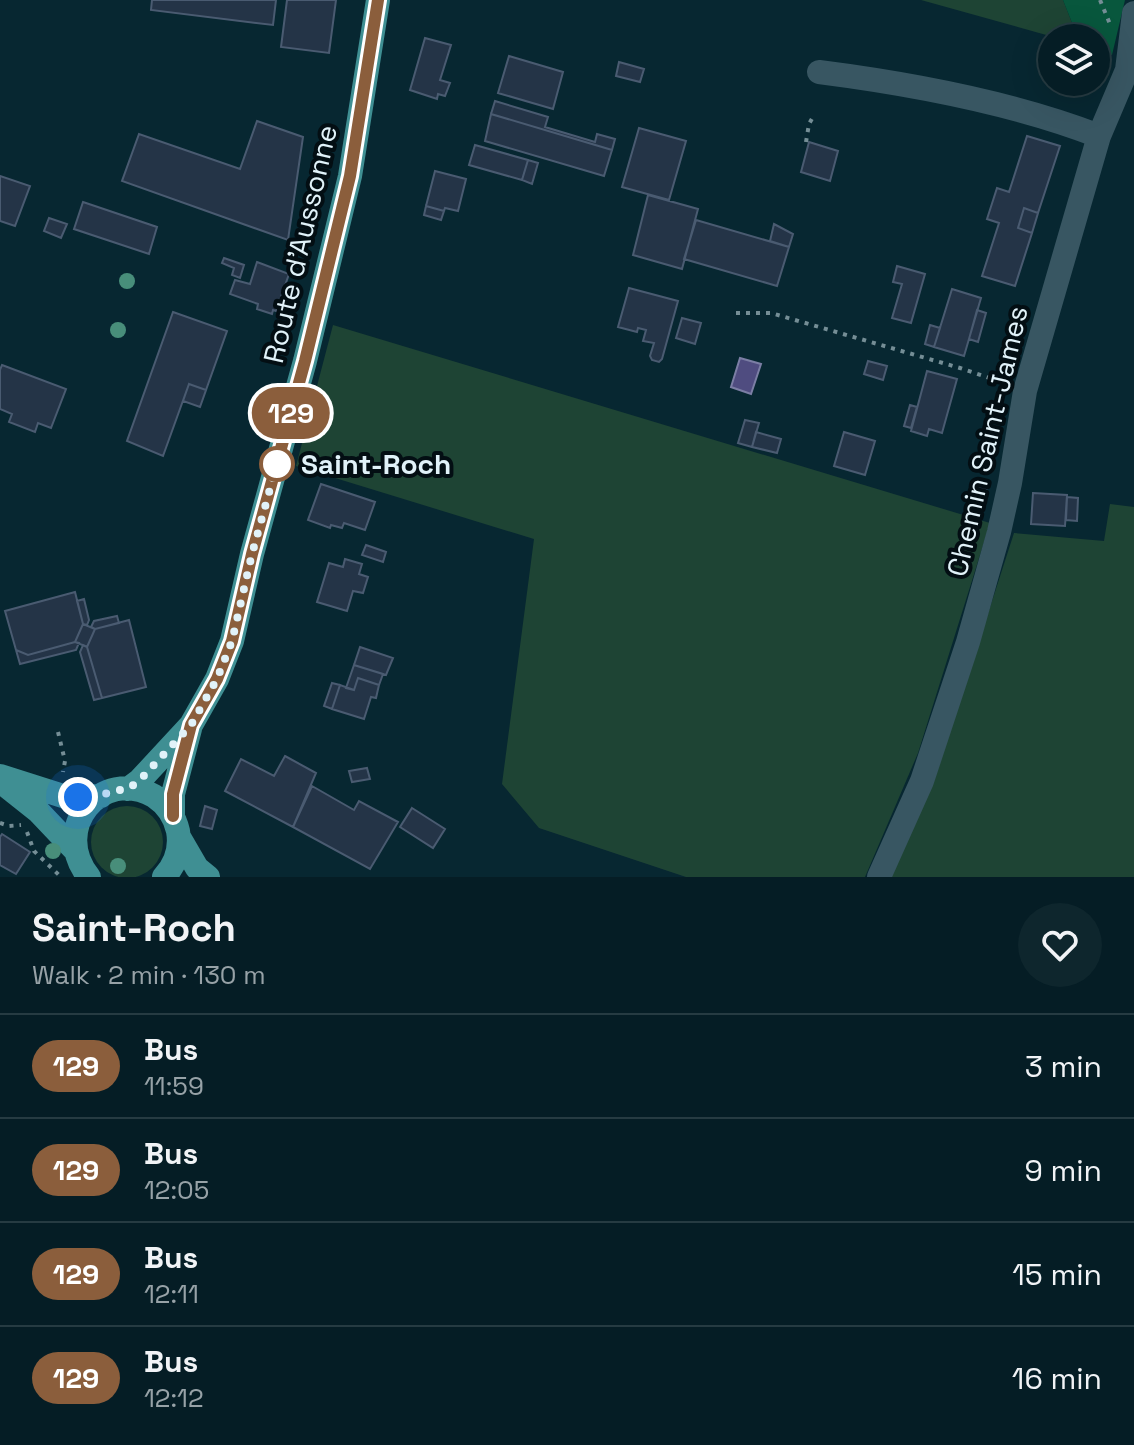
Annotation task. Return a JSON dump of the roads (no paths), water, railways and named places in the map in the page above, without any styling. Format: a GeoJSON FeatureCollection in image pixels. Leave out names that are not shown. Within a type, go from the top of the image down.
{"type":"FeatureCollection","features":[{"type":"Feature","properties":{"kind":"main road","name":"Route d'Aussonne"},"geometry":{"type":"LineString","coordinates":[[128,789],[191,725],[217,679],[232,641],[350,176],[378,0]]}},
{"type":"Feature","properties":{"kind":"main road","name":"Route d'Aussonne"},"geometry":{"type":"LineString","coordinates":[[164,877],[179,850],[173,794],[191,725]]}},
{"type":"Feature","properties":{"kind":"main road"},"geometry":{"type":"LineString","coordinates":[[0,778],[66,797],[101,796]]}},
{"type":"Feature","properties":{"kind":"main road"},"geometry":{"type":"LineString","coordinates":[[0,778],[38,811],[75,850]]}},
{"type":"Feature","properties":{"kind":"main road"},"geometry":{"type":"LineString","coordinates":[[89,877],[79,864],[75,850],[74,837],[82,813],[101,796],[128,789],[159,800],[197,868],[208,877]]}},
{"type":"Feature","properties":{"kind":"street","name":"Chemin Saint-James"},"geometry":{"type":"LineString","coordinates":[[879,877],[922,781],[968,642],[1002,520],[1025,391],[1099,136],[1131,78],[1134,13]]}},
{"type":"Feature","properties":{"kind":"street"},"geometry":{"type":"LineString","coordinates":[[819,72],[908,85],[1018,109],[1099,136]]}},
{"type":"Feature","properties":{"kind":"place","name":"Saint-Roch"},"geometry":{"type":"Point","coordinates":[277,464]}}]}
